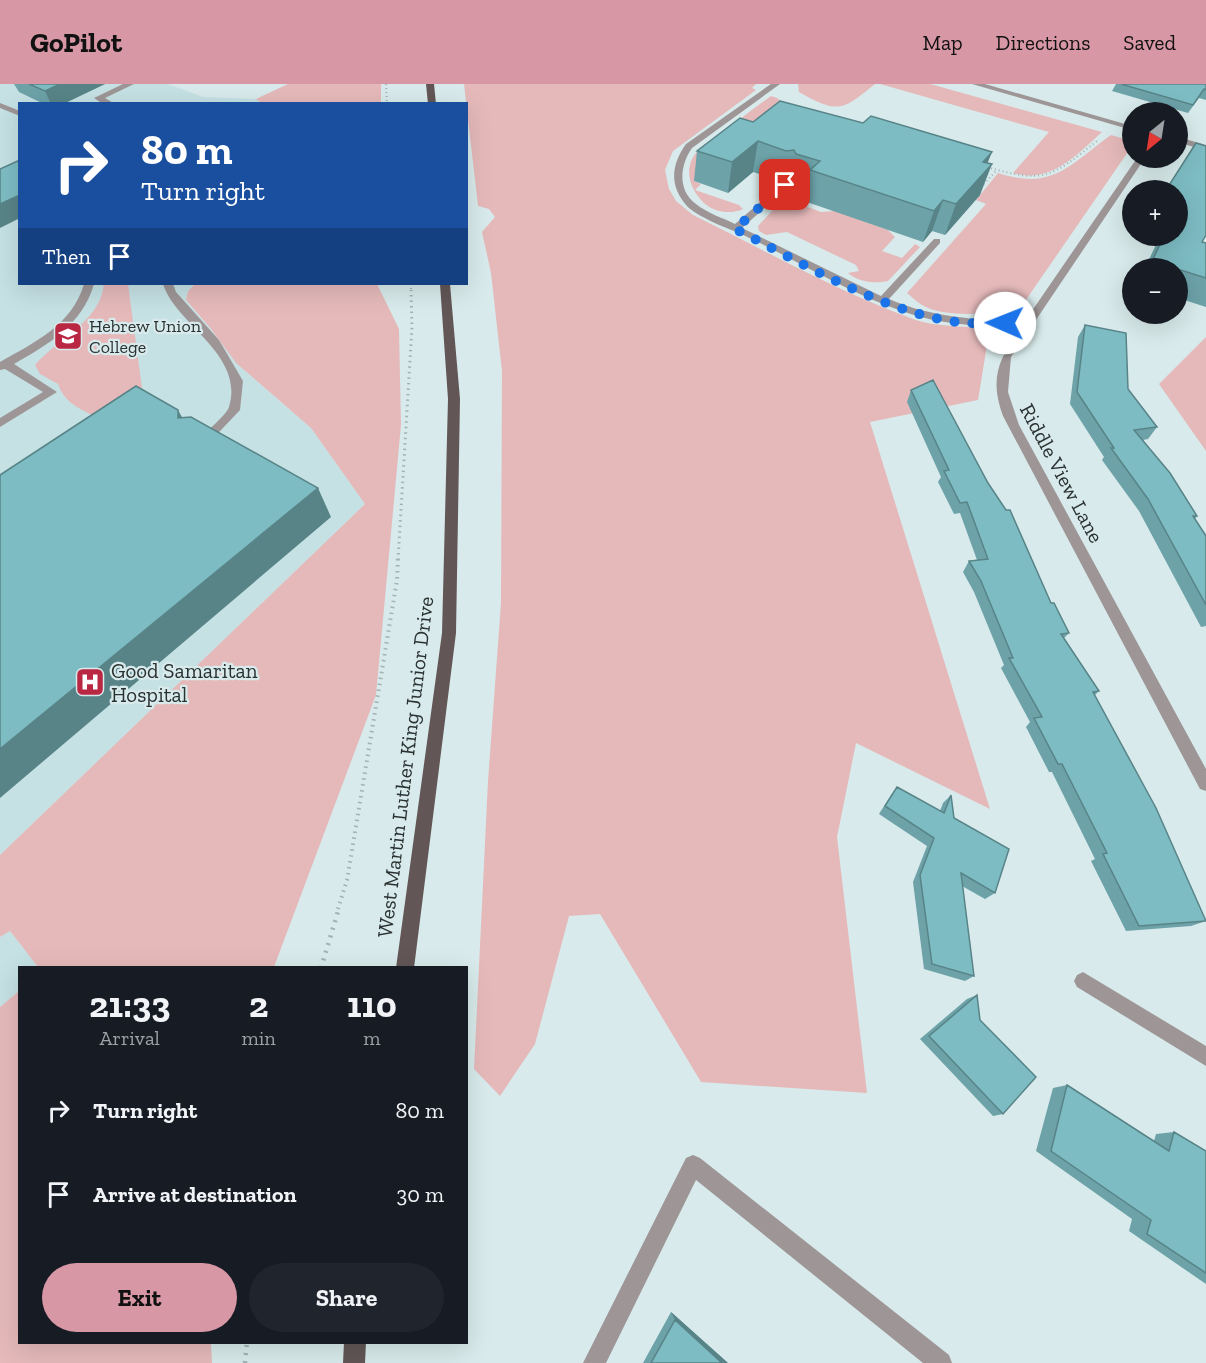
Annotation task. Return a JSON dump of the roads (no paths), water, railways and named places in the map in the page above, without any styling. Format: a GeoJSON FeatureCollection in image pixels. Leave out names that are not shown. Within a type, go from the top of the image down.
{"type":"FeatureCollection","features":[{"type":"Feature","properties":{"kind":"main road"},"geometry":{"type":"LineString","coordinates":[[430,84],[432,102]]}},
{"type":"Feature","properties":{"kind":"main road","name":"West Martin Luther King Junior Drive"},"geometry":{"type":"LineString","coordinates":[[405,966],[449,633],[454,399],[445,285]]}},
{"type":"Feature","properties":{"kind":"main road"},"geometry":{"type":"LineString","coordinates":[[354,1363],[356,1344]]}},
{"type":"Feature","properties":{"kind":"street"},"geometry":{"type":"LineString","coordinates":[[107,102],[98,98],[130,84]]}},
{"type":"Feature","properties":{"kind":"street"},"geometry":{"type":"LineString","coordinates":[[776,84],[689,146],[677,166],[676,179],[679,188],[692,206],[883,300],[925,315],[968,323],[1028,324]]}},
{"type":"Feature","properties":{"kind":"street"},"geometry":{"type":"LineString","coordinates":[[976,84],[1122,125]]}},
{"type":"Feature","properties":{"kind":"street"},"geometry":{"type":"LineString","coordinates":[[0,105],[18,113]]}},
{"type":"Feature","properties":{"kind":"street"},"geometry":{"type":"LineString","coordinates":[[1188,143],[1206,148]]}},
{"type":"Feature","properties":{"kind":"street","name":"Riddle View Lane"},"geometry":{"type":"LineString","coordinates":[[1134,168],[1006,357],[1000,377],[1002,400],[1013,425],[1206,784]]}},
{"type":"Feature","properties":{"kind":"street"},"geometry":{"type":"LineString","coordinates":[[735,229],[785,185]]}},
{"type":"Feature","properties":{"kind":"street"},"geometry":{"type":"LineString","coordinates":[[883,300],[938,242]]}},
{"type":"Feature","properties":{"kind":"street"},"geometry":{"type":"LineString","coordinates":[[0,423],[51,392],[3,365],[65,326],[79,311],[88,285]]}},
{"type":"Feature","properties":{"kind":"street"},"geometry":{"type":"LineString","coordinates":[[168,285],[171,293],[215,342],[237,381],[234,410],[201,444]]}},
{"type":"Feature","properties":{"kind":"street"},"geometry":{"type":"LineString","coordinates":[[1083,981],[1206,1057]]}},
{"type":"Feature","properties":{"kind":"street"},"geometry":{"type":"LineString","coordinates":[[594,1363],[693,1165],[941,1363]]}},
{"type":"Feature","properties":{"kind":"place","name":"Hebrew Union College"},"geometry":{"type":"Point","coordinates":[68,336]}},
{"type":"Feature","properties":{"kind":"place","name":"Good Samaritan Hospital"},"geometry":{"type":"Point","coordinates":[90,682]}}]}
